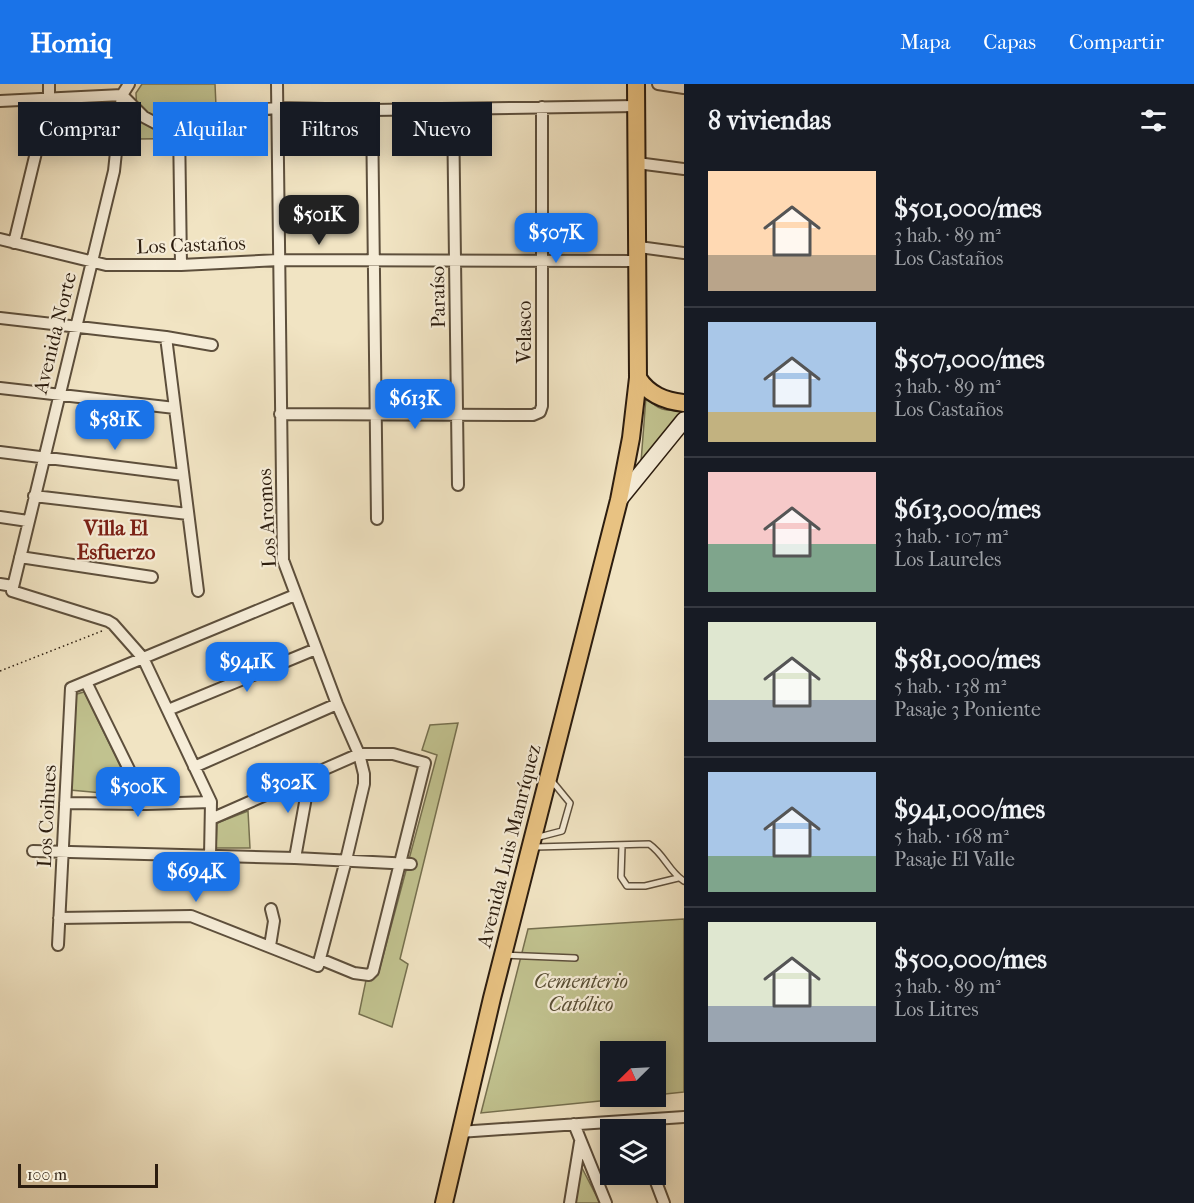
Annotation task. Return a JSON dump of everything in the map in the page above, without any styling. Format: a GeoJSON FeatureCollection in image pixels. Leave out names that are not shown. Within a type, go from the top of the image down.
{"type":"FeatureCollection","features":[{"type":"Feature","properties":{"kind":"main road","name":"Avenida Luis Manríquez"},"geometry":{"type":"LineString","coordinates":[[444,1203],[459,1132],[503,955],[619,500],[631,438],[638,378],[639,254],[636,84]]}},
{"type":"Feature","properties":{"kind":"main road"},"geometry":{"type":"LineString","coordinates":[[638,378],[656,396],[684,403]]}},
{"type":"Feature","properties":{"kind":"main road"},"geometry":{"type":"LineString","coordinates":[[619,500],[684,420]]}},
{"type":"Feature","properties":{"kind":"street"},"geometry":{"type":"LineString","coordinates":[[14,243],[49,99],[49,84]]}},
{"type":"Feature","properties":{"kind":"street","name":"Avenida Norte"},"geometry":{"type":"LineString","coordinates":[[12,588],[114,171],[122,95],[129,84]]}},
{"type":"Feature","properties":{"kind":"street","name":"Los Aromos"},"geometry":{"type":"LineString","coordinates":[[277,84],[283,560],[337,704],[359,754],[364,774],[364,784],[346,860],[319,962]]}},
{"type":"Feature","properties":{"kind":"street"},"geometry":{"type":"LineString","coordinates":[[658,84],[684,87]]}},
{"type":"Feature","properties":{"kind":"street"},"geometry":{"type":"LineString","coordinates":[[0,101],[122,95],[153,122]]}},
{"type":"Feature","properties":{"kind":"street"},"geometry":{"type":"LineString","coordinates":[[492,109],[636,106]]}},
{"type":"Feature","properties":{"kind":"street"},"geometry":{"type":"LineString","coordinates":[[268,109],[278,108]]}},
{"type":"Feature","properties":{"kind":"street","name":"Velasco"},"geometry":{"type":"LineString","coordinates":[[458,416],[533,415],[540,412],[542,406],[542,108]]}},
{"type":"Feature","properties":{"kind":"street"},"geometry":{"type":"LineString","coordinates":[[179,156],[181,265]]}},
{"type":"Feature","properties":{"kind":"street"},"geometry":{"type":"LineString","coordinates":[[372,156],[377,519]]}},
{"type":"Feature","properties":{"kind":"street","name":"Paraíso"},"geometry":{"type":"LineString","coordinates":[[454,156],[458,485]]}},
{"type":"Feature","properties":{"kind":"street"},"geometry":{"type":"LineString","coordinates":[[637,163],[684,170]]}},
{"type":"Feature","properties":{"kind":"street","name":"Los Castaños"},"geometry":{"type":"LineString","coordinates":[[0,239],[106,265],[181,265],[279,260],[542,261],[684,253]]}},
{"type":"Feature","properties":{"kind":"street"},"geometry":{"type":"LineString","coordinates":[[0,318],[166,337],[212,345]]}},
{"type":"Feature","properties":{"kind":"street"},"geometry":{"type":"LineString","coordinates":[[166,337],[198,591]]}},
{"type":"Feature","properties":{"kind":"street"},"geometry":{"type":"LineString","coordinates":[[0,388],[175,408]]}},
{"type":"Feature","properties":{"kind":"street"},"geometry":{"type":"LineString","coordinates":[[280,414],[458,416]]}},
{"type":"Feature","properties":{"kind":"street"},"geometry":{"type":"LineString","coordinates":[[0,452],[183,475]]}},
{"type":"Feature","properties":{"kind":"street"},"geometry":{"type":"LineString","coordinates":[[34,496],[188,514]]}},
{"type":"Feature","properties":{"kind":"street"},"geometry":{"type":"LineString","coordinates":[[0,517],[28,521]]}},
{"type":"Feature","properties":{"kind":"street"},"geometry":{"type":"LineString","coordinates":[[20,557],[152,577]]}},
{"type":"Feature","properties":{"kind":"street"},"geometry":{"type":"LineString","coordinates":[[0,584],[101,617],[112,624],[143,658],[212,802],[210,856]]}},
{"type":"Feature","properties":{"kind":"street"},"geometry":{"type":"LineString","coordinates":[[146,804],[86,682],[295,594]]}},
{"type":"Feature","properties":{"kind":"street"},"geometry":{"type":"LineString","coordinates":[[168,710],[316,649]]}},
{"type":"Feature","properties":{"kind":"street","name":"Los Coihues"},"geometry":{"type":"LineString","coordinates":[[58,945],[71,688],[86,682]]}},
{"type":"Feature","properties":{"kind":"street"},"geometry":{"type":"LineString","coordinates":[[194,766],[337,704]]}},
{"type":"Feature","properties":{"kind":"street"},"geometry":{"type":"LineString","coordinates":[[59,918],[191,916],[270,946],[354,973],[369,975],[374,968],[406,864],[425,764],[393,754],[359,754],[211,819]]}},
{"type":"Feature","properties":{"kind":"street"},"geometry":{"type":"LineString","coordinates":[[295,858],[310,775]]}},
{"type":"Feature","properties":{"kind":"street"},"geometry":{"type":"LineString","coordinates":[[65,802],[146,804],[212,802]]}},
{"type":"Feature","properties":{"kind":"street"},"geometry":{"type":"LineString","coordinates":[[33,851],[295,858],[406,864]]}},
{"type":"Feature","properties":{"kind":"street"},"geometry":{"type":"LineString","coordinates":[[270,946],[274,921],[272,909]]}},
{"type":"Feature","properties":{"kind":"street"},"geometry":{"type":"LineString","coordinates":[[666,1120],[684,1117]]}},
{"type":"Feature","properties":{"kind":"street"},"geometry":{"type":"LineString","coordinates":[[574,1124],[606,1203]]}},
{"type":"Feature","properties":{"kind":"street"},"geometry":{"type":"LineString","coordinates":[[459,1132],[574,1124],[600,1124]]}},
{"type":"Feature","properties":{"kind":"street"},"geometry":{"type":"LineString","coordinates":[[570,1203],[580,1141]]}},
{"type":"Feature","properties":{"kind":"street"},"geometry":{"type":"LineString","coordinates":[[657,1185],[664,1203]]}},
{"type":"Feature","properties":{"kind":"lane"},"geometry":{"type":"LineString","coordinates":[[532,843],[562,831],[570,803],[549,777]]}},
{"type":"Feature","properties":{"kind":"lane"},"geometry":{"type":"LineString","coordinates":[[532,843],[622,846],[649,844],[660,852],[678,878],[684,882]]}},
{"type":"Feature","properties":{"kind":"lane"},"geometry":{"type":"LineString","coordinates":[[622,846],[621,877],[627,886],[645,886],[678,878]]}},
{"type":"Feature","properties":{"kind":"lane"},"geometry":{"type":"LineString","coordinates":[[503,955],[575,958]]}},
{"type":"Feature","properties":{"kind":"path"},"geometry":{"type":"LineString","coordinates":[[0,671],[99,633],[112,624]]}},
{"type":"Feature","properties":{"kind":"green space"},"geometry":{"type":"Polygon","coordinates":[[[142,84],[215,84],[216,102],[153,102],[153,139],[141,139],[141,102],[136,102],[136,93],[142,84]]]}},
{"type":"Feature","properties":{"kind":"green space"},"geometry":{"type":"Polygon","coordinates":[[[646,397],[662,409],[683,410],[641,462],[646,397]]]}},
{"type":"Feature","properties":{"kind":"green space"},"geometry":{"type":"Polygon","coordinates":[[[84,692],[135,796],[70,790],[73,701],[77,694],[84,692]]]}},
{"type":"Feature","properties":{"kind":"green space"},"geometry":{"type":"Polygon","coordinates":[[[458,723],[400,959],[408,964],[392,1027],[359,1014],[366,980],[378,975],[437,755],[422,750],[430,725],[458,723]]]}},
{"type":"Feature","properties":{"kind":"green space"},"geometry":{"type":"Polygon","coordinates":[[[248,811],[250,848],[216,848],[217,823],[248,811]]]}},
{"type":"Feature","properties":{"kind":"green space","name":"Cementerio Católico"},"geometry":{"type":"Polygon","coordinates":[[[684,919],[684,1092],[666,1094],[666,1041],[600,1041],[600,1101],[481,1113],[528,929],[684,919]]]}},
{"type":"Feature","properties":{"kind":"green space"},"geometry":{"type":"Polygon","coordinates":[[[580,1164],[600,1203],[573,1203],[580,1164]]]}},
{"type":"Feature","properties":{"kind":"district","name":"Villa El Esfuerzo"},"geometry":{"type":"Point","coordinates":[116,540]}}]}
